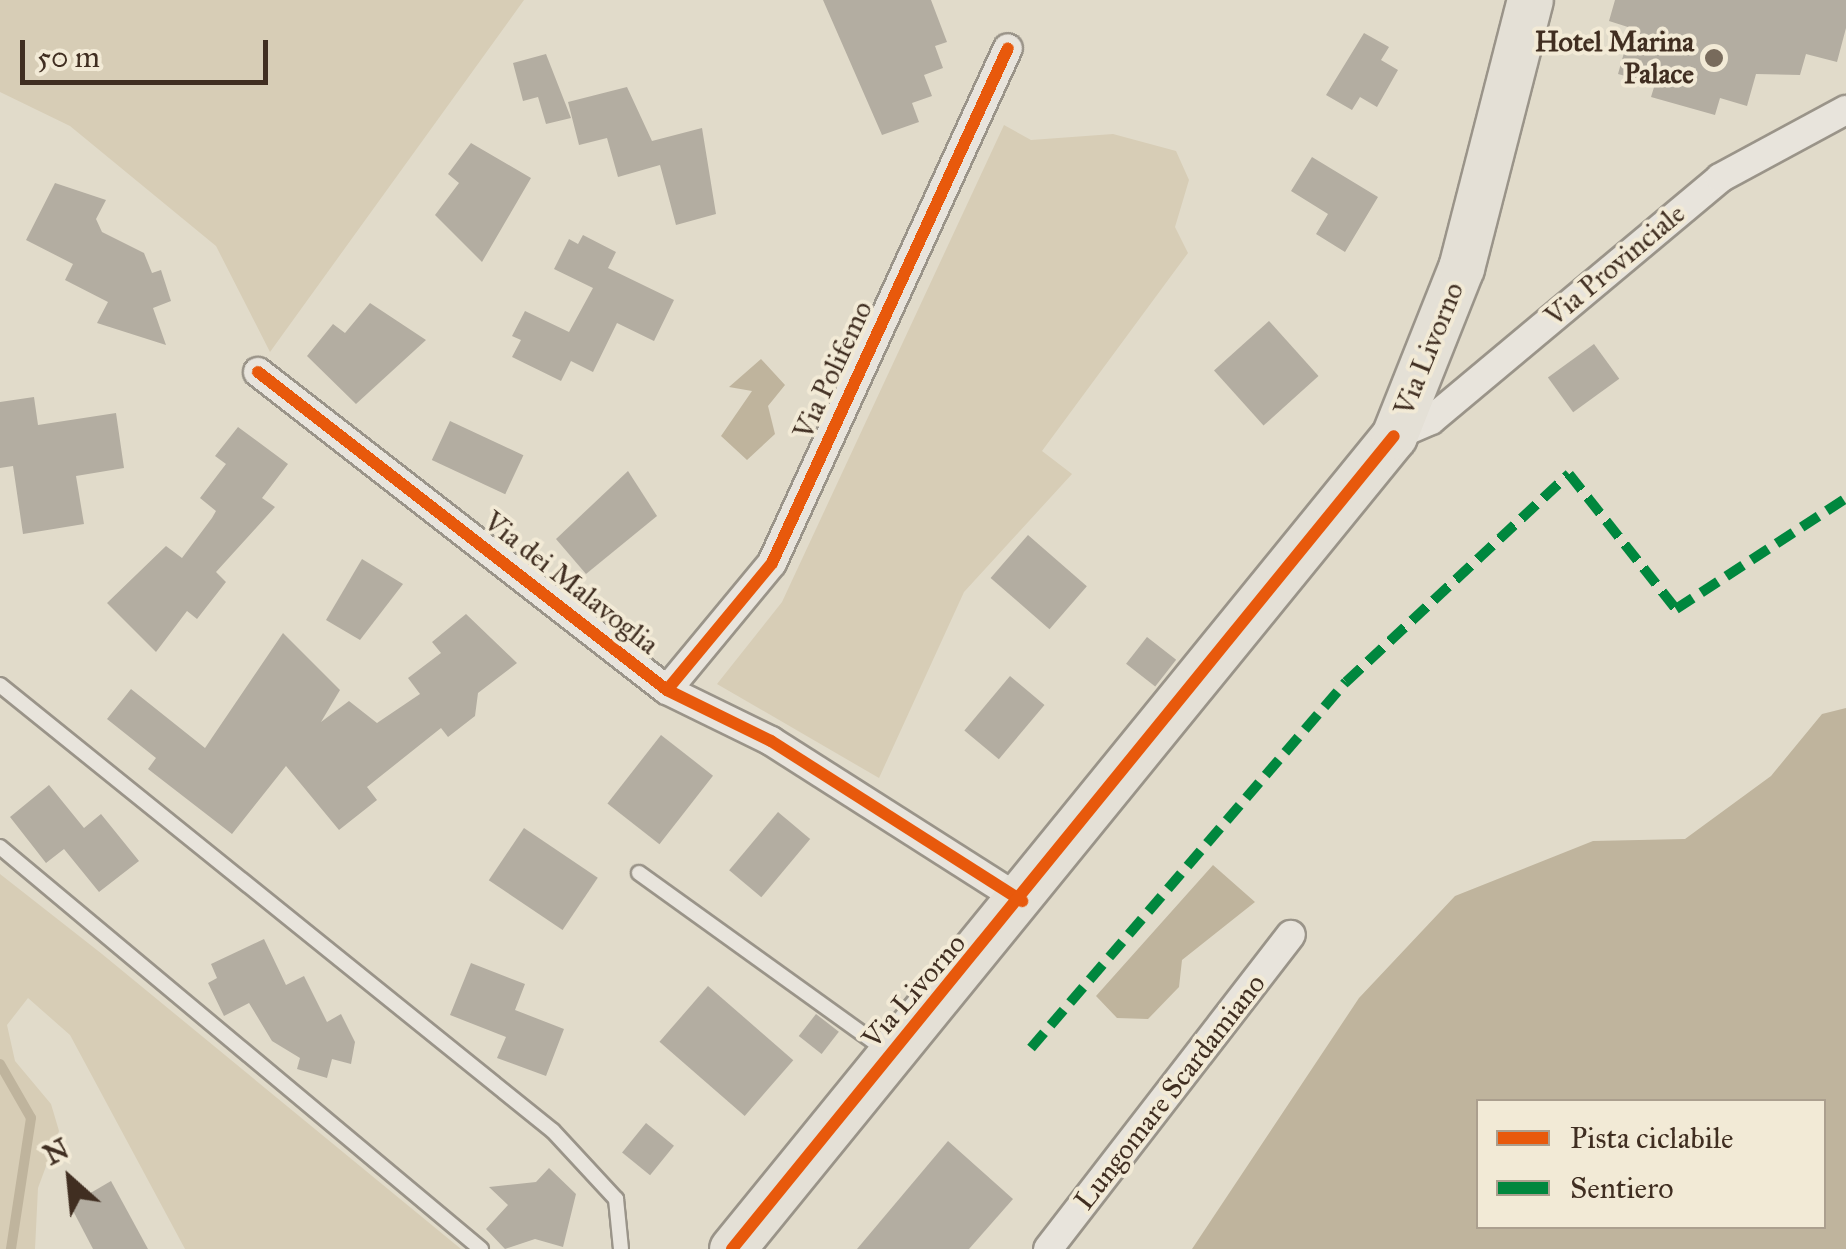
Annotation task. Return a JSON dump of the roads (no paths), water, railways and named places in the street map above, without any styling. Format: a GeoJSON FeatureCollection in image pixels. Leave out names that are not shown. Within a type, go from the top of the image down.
{"type":"FeatureCollection","features":[{"type":"Feature","properties":{"kind":"main road","name":"Via Livorno"},"geometry":{"type":"LineString","coordinates":[[732,1249],[1022,901],[1394,436],[1462,268],[1530,0]]}},
{"type":"Feature","properties":{"kind":"street","name":"Via Polifemo"},"geometry":{"type":"LineString","coordinates":[[668,690],[772,562],[1008,48]]}},
{"type":"Feature","properties":{"kind":"street","name":"Via Provinciale"},"geometry":{"type":"LineString","coordinates":[[1394,436],[1431,420],[1720,178],[1846,110]]}},
{"type":"Feature","properties":{"kind":"street","name":"Via dei Malavoglia"},"geometry":{"type":"LineString","coordinates":[[258,372],[668,690],[771,741],[1022,901]]}},
{"type":"Feature","properties":{"kind":"street","name":"Lungomare Scardamiano"},"geometry":{"type":"LineString","coordinates":[[1048,1249],[1291,934]]}},
{"type":"Feature","properties":{"kind":"lane"},"geometry":{"type":"LineString","coordinates":[[0,684],[553,1131],[616,1199],[621,1249]]}},
{"type":"Feature","properties":{"kind":"lane"},"geometry":{"type":"LineString","coordinates":[[0,848],[481,1249]]}},
{"type":"Feature","properties":{"kind":"lane"},"geometry":{"type":"LineString","coordinates":[[640,873],[892,1055]]}},
{"type":"Feature","properties":{"kind":"waterway"},"geometry":{"type":"LineString","coordinates":[[0,1064],[31,1118],[11,1249]]}},
{"type":"Feature","properties":{"kind":"place","name":"Hotel Marina Palace"},"geometry":{"type":"Point","coordinates":[1714,58]}}]}
